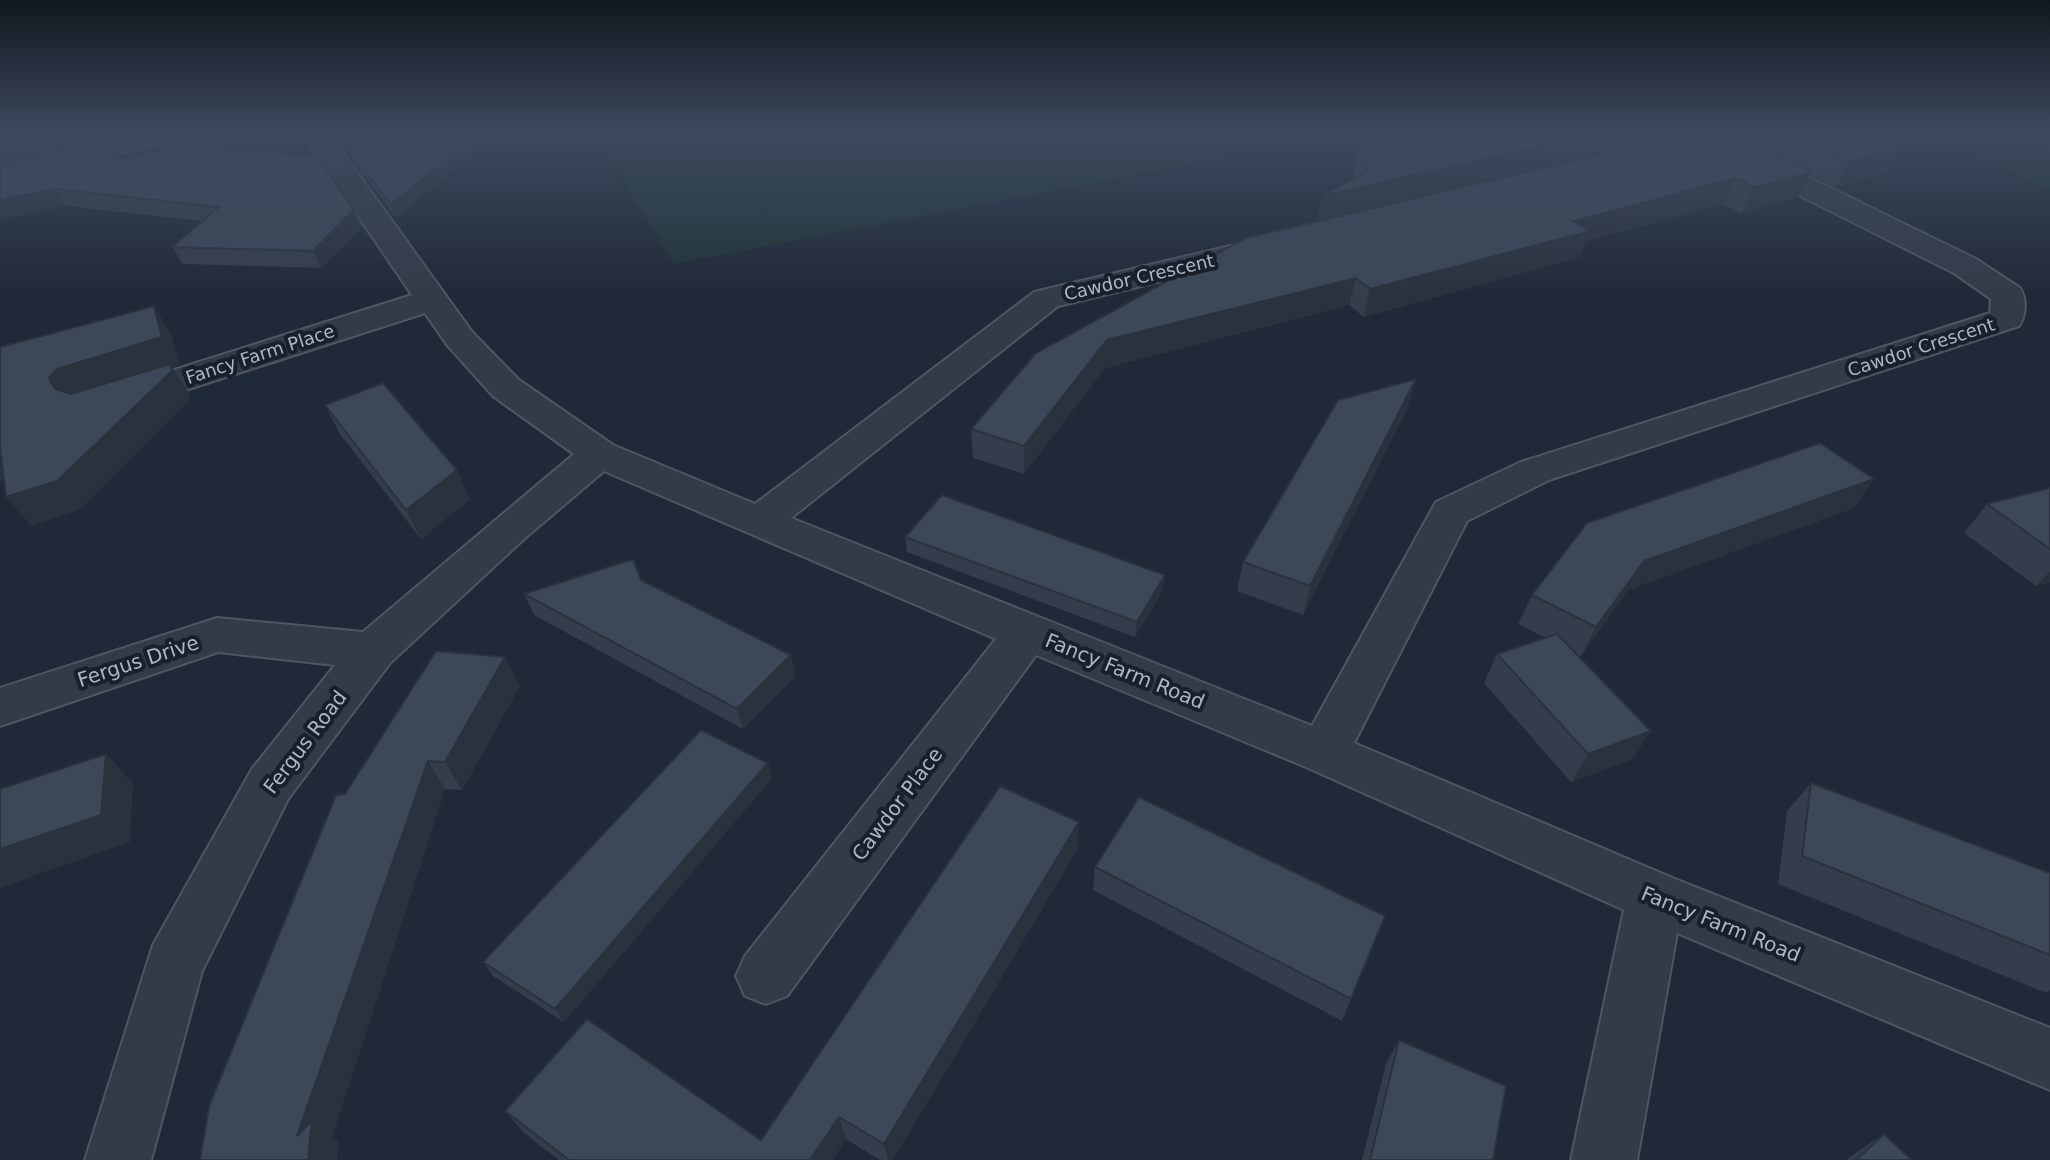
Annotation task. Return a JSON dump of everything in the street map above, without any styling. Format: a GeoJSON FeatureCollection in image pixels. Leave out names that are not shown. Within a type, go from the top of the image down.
{"type":"FeatureCollection","features":[{"type":"Feature","properties":{"kind":"street","name":"Fancy Farm Road"},"geometry":{"type":"LineString","coordinates":[[351,186],[460,339],[506,388],[599,454],[1324,752],[1655,897],[2050,1059]]}},
{"type":"Feature","properties":{"kind":"street","name":"Cawdor Crescent"},"geometry":{"type":"LineString","coordinates":[[1324,752],[1451,512],[1535,471],[2007,319],[2008,295],[1965,266],[1805,186]]}},
{"type":"Feature","properties":{"kind":"street","name":"Cawdor Crescent"},"geometry":{"type":"LineString","coordinates":[[759,522],[1046,299],[1294,240]]}},
{"type":"Feature","properties":{"kind":"street","name":"Fancy Farm Place"},"geometry":{"type":"LineString","coordinates":[[91,408],[430,300]]}},
{"type":"Feature","properties":{"kind":"street","name":"Fergus Road"},"geometry":{"type":"LineString","coordinates":[[118,1160],[174,965],[270,784],[373,651],[510,528],[599,454]]}},
{"type":"Feature","properties":{"kind":"street","name":"Cawdor Place"},"geometry":{"type":"LineString","coordinates":[[766,976],[1028,631]]}},
{"type":"Feature","properties":{"kind":"street","name":"Fergus Drive"},"geometry":{"type":"LineString","coordinates":[[0,707],[217,635],[373,651]]}},
{"type":"Feature","properties":{"kind":"street"},"geometry":{"type":"LineString","coordinates":[[1604,1160],[1655,897]]}},
{"type":"Feature","properties":{"kind":"green space"},"geometry":{"type":"Polygon","coordinates":[[[626,186],[1077,186],[674,264],[626,186]]]}},
{"type":"Feature","properties":{"kind":"building"},"geometry":{"type":"Polygon","coordinates":[[[0,186],[338,186],[354,210],[313,251],[172,247],[219,207],[55,189],[0,200],[0,186]]]}},
{"type":"Feature","properties":{"kind":"building"},"geometry":{"type":"Polygon","coordinates":[[[377,186],[413,186],[391,204],[377,186]]]}},
{"type":"Feature","properties":{"kind":"building"},"geometry":{"type":"Polygon","coordinates":[[[1340,186],[1365,186],[1322,196],[1340,186]]]}},
{"type":"Feature","properties":{"kind":"building"},"geometry":{"type":"Polygon","coordinates":[[[1466,186],[1705,186],[1574,221],[1590,231],[1370,289],[1356,278],[1107,340],[1024,446],[971,429],[1036,353],[1246,238],[1466,186]]]}},
{"type":"Feature","properties":{"kind":"building"},"geometry":{"type":"Polygon","coordinates":[[[154,306],[162,337],[57,369],[49,378],[55,389],[71,394],[170,364],[172,371],[57,481],[6,497],[0,447],[0,347],[154,306]]]}},
{"type":"Feature","properties":{"kind":"building"},"geometry":{"type":"Polygon","coordinates":[[[1416,379],[1310,586],[1243,562],[1338,400],[1416,379]]]}},
{"type":"Feature","properties":{"kind":"building"},"geometry":{"type":"Polygon","coordinates":[[[383,383],[457,470],[406,510],[325,405],[383,383]]]}},
{"type":"Feature","properties":{"kind":"building"},"geometry":{"type":"Polygon","coordinates":[[[1820,443],[1874,479],[1644,561],[1596,627],[1532,595],[1587,523],[1820,443]]]}},
{"type":"Feature","properties":{"kind":"building"},"geometry":{"type":"Polygon","coordinates":[[[2050,488],[2050,549],[1987,504],[2050,488]]]}},
{"type":"Feature","properties":{"kind":"building"},"geometry":{"type":"Polygon","coordinates":[[[942,495],[1165,575],[1137,622],[905,537],[942,495]]]}},
{"type":"Feature","properties":{"kind":"building"},"geometry":{"type":"Polygon","coordinates":[[[633,559],[641,580],[791,655],[737,709],[524,594],[633,559]]]}},
{"type":"Feature","properties":{"kind":"building"},"geometry":{"type":"Polygon","coordinates":[[[1557,634],[1651,731],[1588,754],[1497,654],[1557,634]]]}},
{"type":"Feature","properties":{"kind":"building"},"geometry":{"type":"Polygon","coordinates":[[[436,651],[505,657],[445,762],[428,761],[297,1136],[312,1120],[308,1160],[200,1160],[209,1106],[336,795],[345,794],[436,651]]]}},
{"type":"Feature","properties":{"kind":"building"},"geometry":{"type":"Polygon","coordinates":[[[701,730],[768,763],[555,1009],[483,962],[701,730]]]}},
{"type":"Feature","properties":{"kind":"building"},"geometry":{"type":"Polygon","coordinates":[[[106,754],[101,815],[0,849],[0,789],[106,754]]]}},
{"type":"Feature","properties":{"kind":"building"},"geometry":{"type":"Polygon","coordinates":[[[1811,783],[2050,873],[2050,955],[1802,856],[1811,783]]]}},
{"type":"Feature","properties":{"kind":"building"},"geometry":{"type":"Polygon","coordinates":[[[1000,786],[1079,822],[884,1144],[839,1117],[810,1160],[569,1160],[505,1111],[587,1019],[761,1140],[1000,786]]]}},
{"type":"Feature","properties":{"kind":"building"},"geometry":{"type":"Polygon","coordinates":[[[1139,797],[1385,916],[1351,999],[1095,867],[1139,797]]]}},
{"type":"Feature","properties":{"kind":"building"},"geometry":{"type":"Polygon","coordinates":[[[1399,1040],[1506,1086],[1493,1160],[1370,1160],[1399,1040]]]}},
{"type":"Feature","properties":{"kind":"building"},"geometry":{"type":"Polygon","coordinates":[[[1884,1134],[1912,1160],[1856,1160],[1884,1134]]]}}]}
